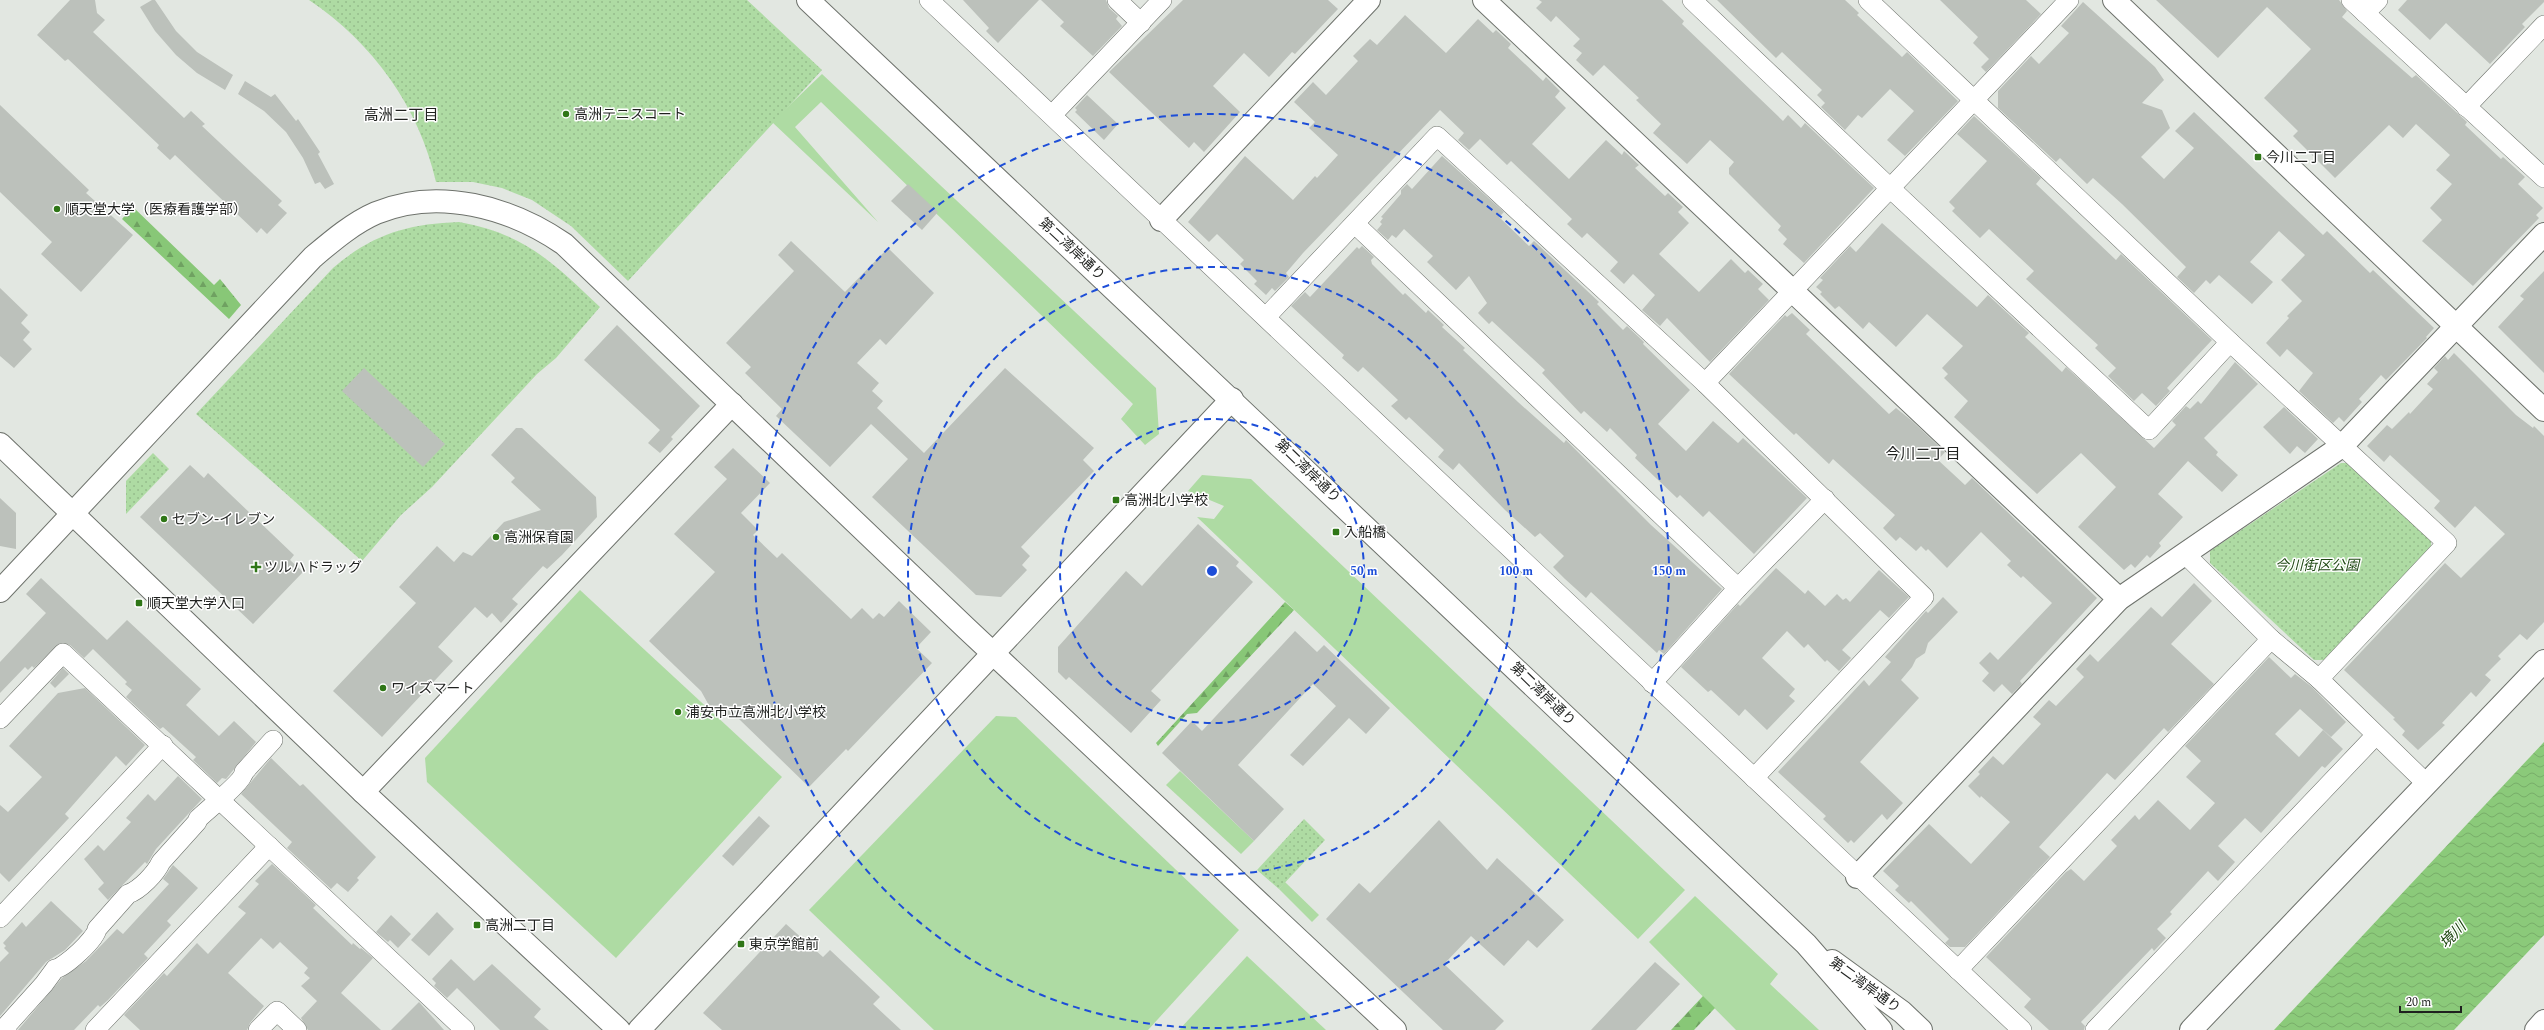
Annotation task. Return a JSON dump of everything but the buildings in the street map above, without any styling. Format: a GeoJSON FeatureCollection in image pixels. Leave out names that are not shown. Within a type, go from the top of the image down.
{"type":"FeatureCollection","features":[{"type":"Feature","properties":{"kind":"street","name":"第二湾岸通り"},"geometry":{"type":"LineString","coordinates":[[808,0],[1232,399],[1806,944],[1881,1030]]}},
{"type":"Feature","properties":{"kind":"street"},"geometry":{"type":"LineString","coordinates":[[929,0],[1161,220],[1267,316],[1857,877],[2022,1030]]}},
{"type":"Feature","properties":{"kind":"street"},"geometry":{"type":"LineString","coordinates":[[1116,0],[1141,23]]}},
{"type":"Feature","properties":{"kind":"street"},"geometry":{"type":"LineString","coordinates":[[1052,115],[1162,0]]}},
{"type":"Feature","properties":{"kind":"street"},"geometry":{"type":"LineString","coordinates":[[1161,220],[1369,0]]}},
{"type":"Feature","properties":{"kind":"street"},"geometry":{"type":"LineString","coordinates":[[1484,0],[2119,599]]}},
{"type":"Feature","properties":{"kind":"street"},"geometry":{"type":"LineString","coordinates":[[1692,0],[1890,188],[2149,430],[2230,342]]}},
{"type":"Feature","properties":{"kind":"street"},"geometry":{"type":"LineString","coordinates":[[1868,0],[2230,342],[2447,543],[2319,679]]}},
{"type":"Feature","properties":{"kind":"street"},"geometry":{"type":"LineString","coordinates":[[1704,383],[2069,0]]}},
{"type":"Feature","properties":{"kind":"street"},"geometry":{"type":"LineString","coordinates":[[2114,0],[2544,410]]}},
{"type":"Feature","properties":{"kind":"street"},"geometry":{"type":"LineString","coordinates":[[2351,0],[2372,6],[2466,107],[2544,178]]}},
{"type":"Feature","properties":{"kind":"street"},"geometry":{"type":"LineString","coordinates":[[2466,107],[2544,25]]}},
{"type":"Feature","properties":{"kind":"street"},"geometry":{"type":"LineString","coordinates":[[1267,316],[1437,136],[1704,383],[1825,499],[1924,597],[1754,778]]}},
{"type":"Feature","properties":{"kind":"street"},"geometry":{"type":"LineString","coordinates":[[0,591],[314,257],[336,237],[374,214],[404,204],[439,202],[477,205],[507,213],[542,229],[564,244],[992,653],[1395,1030]]}},
{"type":"Feature","properties":{"kind":"street"},"geometry":{"type":"LineString","coordinates":[[1354,224],[1738,588]]}},
{"type":"Feature","properties":{"kind":"street"},"geometry":{"type":"LineString","coordinates":[[1857,877],[2119,599],[2186,555],[2342,446],[2544,234]]}},
{"type":"Feature","properties":{"kind":"street"},"geometry":{"type":"LineString","coordinates":[[639,1030],[1232,399]]}},
{"type":"Feature","properties":{"kind":"street"},"geometry":{"type":"LineString","coordinates":[[363,792],[732,404]]}},
{"type":"Feature","properties":{"kind":"street"},"geometry":{"type":"LineString","coordinates":[[0,444],[74,513],[363,792],[619,1030]]}},
{"type":"Feature","properties":{"kind":"street"},"geometry":{"type":"LineString","coordinates":[[1652,683],[1738,588],[1825,499]]}},
{"type":"Feature","properties":{"kind":"street"},"geometry":{"type":"LineString","coordinates":[[2186,555],[2271,639],[2319,679],[2375,736],[2426,784]]}},
{"type":"Feature","properties":{"kind":"street"},"geometry":{"type":"LineString","coordinates":[[1958,970],[2271,639]]}},
{"type":"Feature","properties":{"kind":"street"},"geometry":{"type":"LineString","coordinates":[[0,718],[63,653],[163,745],[465,1030]]}},
{"type":"Feature","properties":{"kind":"street"},"geometry":{"type":"LineString","coordinates":[[2191,1030],[2544,661]]}},
{"type":"Feature","properties":{"kind":"street"},"geometry":{"type":"LineString","coordinates":[[2095,1030],[2375,736]]}},
{"type":"Feature","properties":{"kind":"street"},"geometry":{"type":"LineString","coordinates":[[6,1030],[8,1024],[44,984],[55,969],[61,968],[75,953],[80,952],[96,935],[96,929],[128,894],[135,892],[149,877],[198,819],[239,782],[244,772],[273,740]]}},
{"type":"Feature","properties":{"kind":"street"},"geometry":{"type":"LineString","coordinates":[[0,918],[163,745]]}},
{"type":"Feature","properties":{"kind":"street"},"geometry":{"type":"LineString","coordinates":[[95,1030],[269,846]]}},
{"type":"Feature","properties":{"kind":"street","name":"第二湾岸通り"},"geometry":{"type":"LineString","coordinates":[[1806,944],[1902,1012],[1921,1030]]}},
{"type":"Feature","properties":{"kind":"street"},"geometry":{"type":"LineString","coordinates":[[258,1030],[277,1011],[297,1030]]}},
{"type":"Feature","properties":{"kind":"street"},"geometry":{"type":"LineString","coordinates":[[2536,1030],[2544,1021]]}},
{"type":"Feature","properties":{"kind":"green space"},"geometry":{"type":"Polygon","coordinates":[[[309,0],[747,0],[822,70],[628,281],[571,226],[532,200],[502,188],[473,182],[436,182],[428,154],[418,128],[390,79],[373,57],[353,36],[332,17],[309,0]]]}},
{"type":"Feature","properties":{"kind":"green space"},"geometry":{"type":"Polygon","coordinates":[[[822,74],[1156,388],[1159,434],[1145,445],[1121,419],[1133,404],[821,102],[795,127],[878,222],[772,122],[822,74]]]}},
{"type":"Feature","properties":{"kind":"green space"},"geometry":{"type":"Polygon","coordinates":[[[133,207],[214,285],[220,279],[241,305],[229,319],[122,219],[133,207]]]}},
{"type":"Feature","properties":{"kind":"green space"},"geometry":{"type":"Polygon","coordinates":[[[459,222],[482,227],[503,234],[537,252],[568,277],[600,307],[556,358],[537,374],[432,487],[401,515],[362,561],[196,414],[333,268],[348,256],[377,239],[407,228],[459,222]]]}},
{"type":"Feature","properties":{"kind":"green space"},"geometry":{"type":"Polygon","coordinates":[[[153,453],[169,469],[126,514],[126,481],[153,453]]]}},
{"type":"Feature","properties":{"kind":"green space","name":"今川街区公園"},"geometry":{"type":"Polygon","coordinates":[[[2341,463],[2352,463],[2431,536],[2431,549],[2326,660],[2314,660],[2210,563],[2210,551],[2341,463]]]}},
{"type":"Feature","properties":{"kind":"green space"},"geometry":{"type":"Polygon","coordinates":[[[1202,475],[1251,479],[1685,890],[1638,939],[1197,517],[1214,519],[1224,506],[1188,491],[1202,475]]]}},
{"type":"Feature","properties":{"kind":"green space"},"geometry":{"type":"Polygon","coordinates":[[[580,590],[782,777],[616,958],[427,782],[425,758],[580,590]]]}},
{"type":"Feature","properties":{"kind":"green space"},"geometry":{"type":"Polygon","coordinates":[[[1285,602],[1294,610],[1197,713],[1187,714],[1158,746],[1156,743],[1285,602]]]}},
{"type":"Feature","properties":{"kind":"green space"},"geometry":{"type":"Polygon","coordinates":[[[996,716],[1016,717],[1239,930],[1148,1030],[934,1030],[809,910],[996,716]]]}},
{"type":"Feature","properties":{"kind":"green space"},"geometry":{"type":"Polygon","coordinates":[[[1180,771],[1254,841],[1241,854],[1166,785],[1180,771]]]}},
{"type":"Feature","properties":{"kind":"green space"},"geometry":{"type":"Polygon","coordinates":[[[1304,819],[1325,840],[1279,889],[1257,870],[1304,819]]]}},
{"type":"Feature","properties":{"kind":"green space"},"geometry":{"type":"Polygon","coordinates":[[[1285,882],[1319,915],[1312,922],[1279,889],[1285,882]]]}},
{"type":"Feature","properties":{"kind":"green space"},"geometry":{"type":"Polygon","coordinates":[[[1695,896],[1778,974],[1770,984],[1819,1030],[1736,1030],[1649,942],[1695,896]]]}},
{"type":"Feature","properties":{"kind":"green space"},"geometry":{"type":"Polygon","coordinates":[[[1247,956],[1326,1030],[1179,1030],[1247,956]]]}},
{"type":"Feature","properties":{"kind":"green space"},"geometry":{"type":"Polygon","coordinates":[[[1703,996],[1715,1008],[1694,1030],[1671,1030],[1703,996]]]}},
{"type":"Feature","properties":{"kind":"water","name":"境川"},"geometry":{"type":"Polygon","coordinates":[[[2544,742],[2544,935],[2454,1030],[2274,1030],[2544,742]]]}},
{"type":"Feature","properties":{"kind":"place","name":"高洲テニスコート"},"geometry":{"type":"Point","coordinates":[566,114]}},
{"type":"Feature","properties":{"kind":"place","name":"今川二丁目"},"geometry":{"type":"Point","coordinates":[2258,157]}},
{"type":"Feature","properties":{"kind":"place","name":"順天堂大学（医療看護学部）"},"geometry":{"type":"Point","coordinates":[57,209]}},
{"type":"Feature","properties":{"kind":"place","name":"高洲北小学校"},"geometry":{"type":"Point","coordinates":[1116,500]}},
{"type":"Feature","properties":{"kind":"place","name":"セブン-イレブン"},"geometry":{"type":"Point","coordinates":[164,519]}},
{"type":"Feature","properties":{"kind":"place","name":"入船橋"},"geometry":{"type":"Point","coordinates":[1336,532]}},
{"type":"Feature","properties":{"kind":"place","name":"高洲保育園"},"geometry":{"type":"Point","coordinates":[496,537]}},
{"type":"Feature","properties":{"kind":"place","name":"ツルハドラッグ"},"geometry":{"type":"Point","coordinates":[256,567]}},
{"type":"Feature","properties":{"kind":"place","name":"順天堂大学入口"},"geometry":{"type":"Point","coordinates":[139,603]}},
{"type":"Feature","properties":{"kind":"place","name":"ワイズマート"},"geometry":{"type":"Point","coordinates":[383,688]}},
{"type":"Feature","properties":{"kind":"place","name":"浦安市立高洲北小学校"},"geometry":{"type":"Point","coordinates":[678,712]}},
{"type":"Feature","properties":{"kind":"place","name":"高洲二丁目"},"geometry":{"type":"Point","coordinates":[477,925]}},
{"type":"Feature","properties":{"kind":"place","name":"東京学館前"},"geometry":{"type":"Point","coordinates":[741,944]}},
{"type":"Feature","properties":{"kind":"district","name":"高洲二丁目"},"geometry":{"type":"Point","coordinates":[401,115]}},
{"type":"Feature","properties":{"kind":"district","name":"今川二丁目"},"geometry":{"type":"Point","coordinates":[1923,454]}}]}
